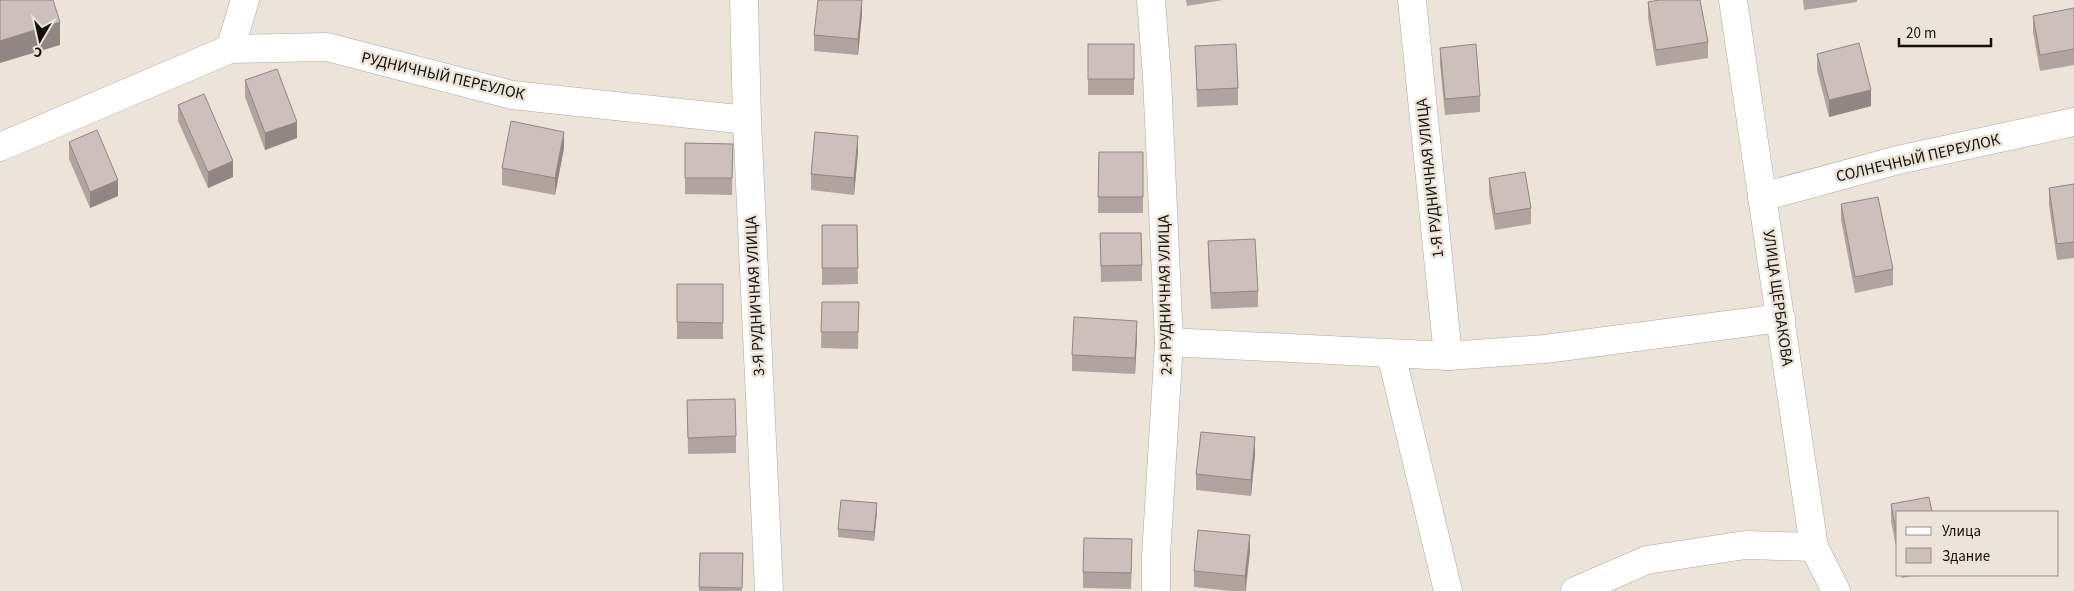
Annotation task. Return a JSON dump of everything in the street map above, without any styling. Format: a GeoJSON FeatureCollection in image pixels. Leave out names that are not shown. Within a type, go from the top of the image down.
{"type":"FeatureCollection","features":[{"type":"Feature","properties":{"kind":"street"},"geometry":{"type":"LineString","coordinates":[[230,49],[245,0]]}},
{"type":"Feature","properties":{"kind":"street","name":"3-Я РУДНИЧНАЯ УЛИЦА"},"geometry":{"type":"LineString","coordinates":[[744,0],[747,120],[769,591]]}},
{"type":"Feature","properties":{"kind":"street","name":"2-Я РУДНИЧНАЯ УЛИЦА"},"geometry":{"type":"LineString","coordinates":[[1150,0],[1157,77],[1169,342],[1156,556],[1156,591]]}},
{"type":"Feature","properties":{"kind":"street","name":"1-Я РУДНИЧНАЯ УЛИЦА"},"geometry":{"type":"LineString","coordinates":[[1412,0],[1448,356]]}},
{"type":"Feature","properties":{"kind":"street","name":"УЛИЦА ЩЕРБАКОВА"},"geometry":{"type":"LineString","coordinates":[[1733,0],[1814,547],[1836,591]]}},
{"type":"Feature","properties":{"kind":"street","name":"РУДНИЧНЫЙ ПЕРЕУЛОК"},"geometry":{"type":"LineString","coordinates":[[0,147],[230,49],[327,47],[512,95],[747,120]]}},
{"type":"Feature","properties":{"kind":"street","name":"СОЛНЕЧНЫЙ ПЕРЕУЛОК"},"geometry":{"type":"LineString","coordinates":[[1762,197],[1898,160],[2074,122]]}},
{"type":"Feature","properties":{"kind":"street"},"geometry":{"type":"LineString","coordinates":[[1169,342],[1448,356],[1545,349],[1781,318]]}},
{"type":"Feature","properties":{"kind":"street"},"geometry":{"type":"LineString","coordinates":[[1391,354],[1448,591]]}},
{"type":"Feature","properties":{"kind":"street"},"geometry":{"type":"LineString","coordinates":[[1575,591],[1647,560],[1745,545],[1814,547]]}},
{"type":"Feature","properties":{"kind":"building"},"geometry":{"type":"Polygon","coordinates":[[[0,0],[53,0],[60,22],[0,41],[0,0]]]}},
{"type":"Feature","properties":{"kind":"building"},"geometry":{"type":"Polygon","coordinates":[[[818,0],[862,0],[858,39],[814,35],[818,0]]]}},
{"type":"Feature","properties":{"kind":"building"},"geometry":{"type":"Polygon","coordinates":[[[1660,0],[1700,0],[1708,42],[1656,50],[1648,2],[1660,0]]]}},
{"type":"Feature","properties":{"kind":"building"},"geometry":{"type":"Polygon","coordinates":[[[2074,8],[2074,49],[2040,55],[2033,16],[2074,8]]]}},
{"type":"Feature","properties":{"kind":"building"},"geometry":{"type":"Polygon","coordinates":[[[1859,43],[1871,90],[1829,100],[1817,54],[1859,43]]]}},
{"type":"Feature","properties":{"kind":"building"},"geometry":{"type":"Polygon","coordinates":[[[1088,44],[1134,44],[1134,79],[1088,79],[1088,44]]]}},
{"type":"Feature","properties":{"kind":"building"},"geometry":{"type":"Polygon","coordinates":[[[1236,44],[1238,88],[1197,90],[1195,46],[1236,44]]]}},
{"type":"Feature","properties":{"kind":"building"},"geometry":{"type":"Polygon","coordinates":[[[1476,44],[1480,96],[1445,99],[1440,48],[1476,44]]]}},
{"type":"Feature","properties":{"kind":"building"},"geometry":{"type":"Polygon","coordinates":[[[277,69],[297,122],[265,133],[245,80],[277,69]]]}},
{"type":"Feature","properties":{"kind":"building"},"geometry":{"type":"Polygon","coordinates":[[[204,94],[233,161],[208,172],[178,105],[204,94]]]}},
{"type":"Feature","properties":{"kind":"building"},"geometry":{"type":"Polygon","coordinates":[[[511,121],[564,132],[555,178],[502,168],[511,121]]]}},
{"type":"Feature","properties":{"kind":"building"},"geometry":{"type":"Polygon","coordinates":[[[97,130],[118,180],[90,192],[69,142],[97,130]]]}},
{"type":"Feature","properties":{"kind":"building"},"geometry":{"type":"Polygon","coordinates":[[[815,132],[858,136],[854,178],[811,174],[815,132]]]}},
{"type":"Feature","properties":{"kind":"building"},"geometry":{"type":"Polygon","coordinates":[[[685,143],[733,144],[732,178],[685,178],[685,143]]]}},
{"type":"Feature","properties":{"kind":"building"},"geometry":{"type":"Polygon","coordinates":[[[1099,152],[1143,152],[1143,197],[1098,197],[1099,152]]]}},
{"type":"Feature","properties":{"kind":"building"},"geometry":{"type":"Polygon","coordinates":[[[1525,172],[1531,208],[1495,214],[1489,178],[1525,172]]]}},
{"type":"Feature","properties":{"kind":"building"},"geometry":{"type":"Polygon","coordinates":[[[2074,184],[2074,242],[2057,244],[2049,188],[2074,184]]]}},
{"type":"Feature","properties":{"kind":"building"},"geometry":{"type":"Polygon","coordinates":[[[1878,197],[1893,269],[1855,277],[1841,204],[1878,197]]]}},
{"type":"Feature","properties":{"kind":"building"},"geometry":{"type":"Polygon","coordinates":[[[822,225],[857,225],[858,268],[822,268],[822,225]]]}},
{"type":"Feature","properties":{"kind":"building"},"geometry":{"type":"Polygon","coordinates":[[[1100,233],[1141,233],[1142,265],[1101,266],[1100,233]]]}},
{"type":"Feature","properties":{"kind":"building"},"geometry":{"type":"Polygon","coordinates":[[[1255,239],[1258,291],[1211,293],[1208,241],[1255,239]]]}},
{"type":"Feature","properties":{"kind":"building"},"geometry":{"type":"Polygon","coordinates":[[[677,284],[723,284],[723,323],[677,322],[677,284]]]}},
{"type":"Feature","properties":{"kind":"building"},"geometry":{"type":"Polygon","coordinates":[[[822,302],[859,302],[858,332],[821,332],[822,302]]]}},
{"type":"Feature","properties":{"kind":"building"},"geometry":{"type":"Polygon","coordinates":[[[1074,317],[1137,321],[1135,358],[1072,355],[1074,317]]]}},
{"type":"Feature","properties":{"kind":"building"},"geometry":{"type":"Polygon","coordinates":[[[735,399],[736,436],[688,438],[687,400],[735,399]]]}},
{"type":"Feature","properties":{"kind":"building"},"geometry":{"type":"Polygon","coordinates":[[[1201,432],[1255,437],[1251,480],[1196,474],[1201,432]]]}},
{"type":"Feature","properties":{"kind":"building"},"geometry":{"type":"Polygon","coordinates":[[[1929,497],[1932,511],[1896,511],[1896,530],[1891,504],[1929,497]]]}},
{"type":"Feature","properties":{"kind":"building"},"geometry":{"type":"Polygon","coordinates":[[[841,500],[877,503],[874,532],[838,529],[841,500]]]}},
{"type":"Feature","properties":{"kind":"building"},"geometry":{"type":"Polygon","coordinates":[[[1198,530],[1250,535],[1245,576],[1194,571],[1198,530]]]}},
{"type":"Feature","properties":{"kind":"building"},"geometry":{"type":"Polygon","coordinates":[[[1084,538],[1132,539],[1131,573],[1083,572],[1084,538]]]}},
{"type":"Feature","properties":{"kind":"building"},"geometry":{"type":"Polygon","coordinates":[[[700,553],[743,553],[742,588],[699,587],[700,553]]]}}]}
